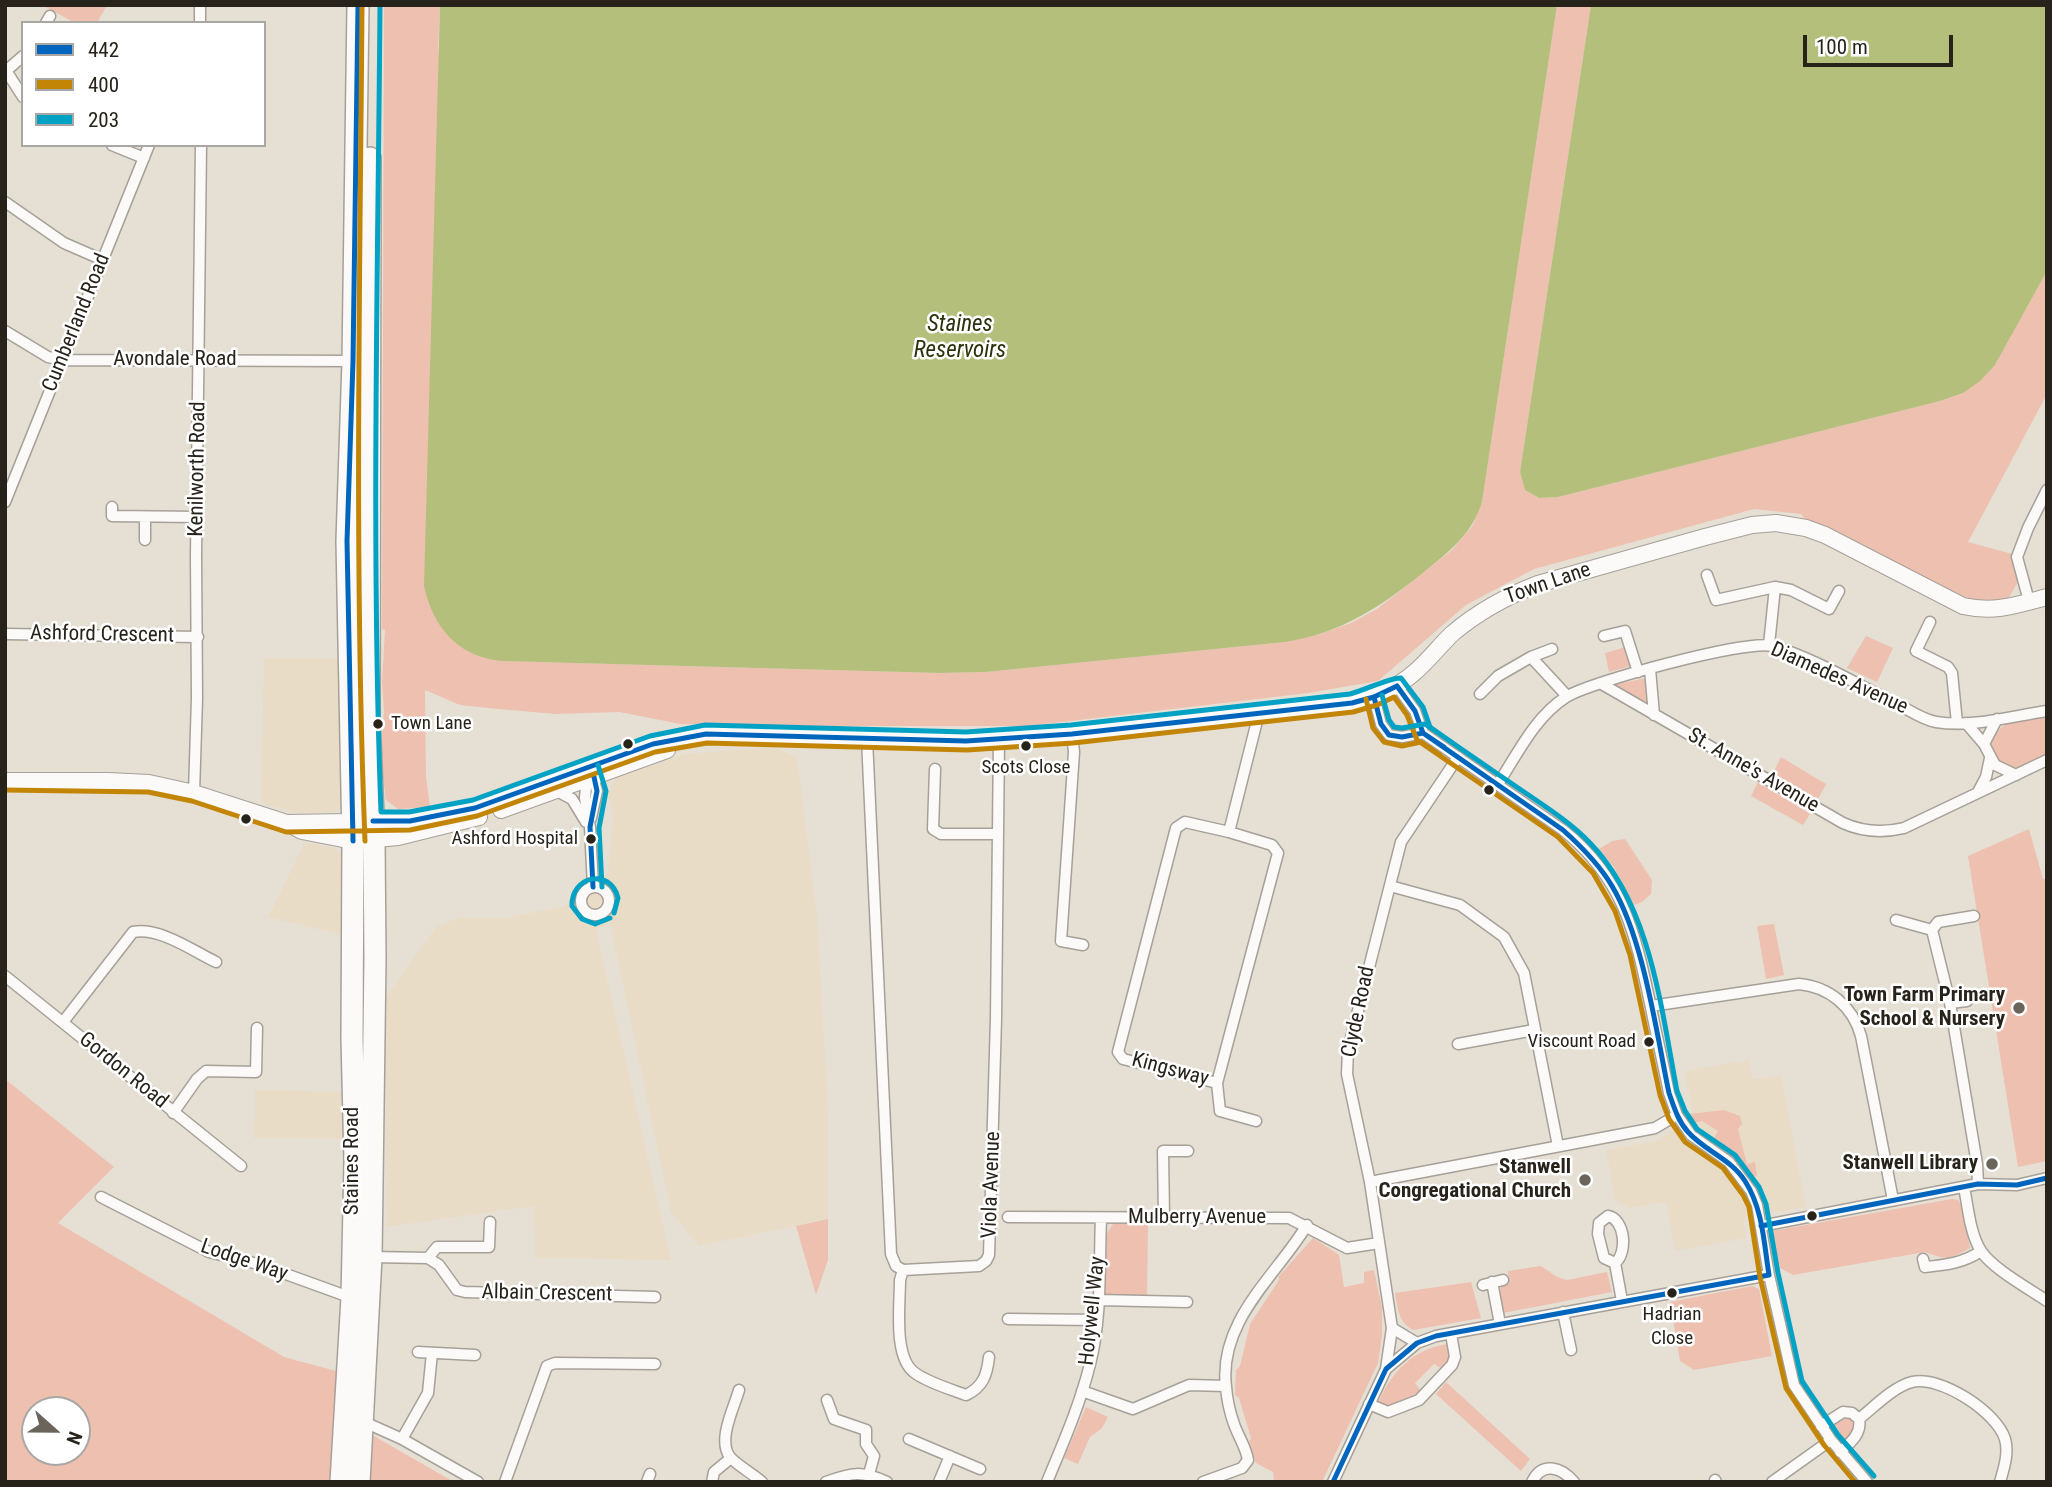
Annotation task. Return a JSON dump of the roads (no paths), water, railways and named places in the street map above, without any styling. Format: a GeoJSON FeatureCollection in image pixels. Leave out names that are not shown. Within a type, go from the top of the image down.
{"type":"FeatureCollection","features":[{"type":"Feature","properties":{"kind":"highway"},"geometry":{"type":"LineString","coordinates":[[358,5],[353,361],[347,541],[363,831]]}},
{"type":"Feature","properties":{"kind":"highway"},"geometry":{"type":"LineString","coordinates":[[363,831],[369,716],[371,5]]}},
{"type":"Feature","properties":{"kind":"highway","name":"Staines Road"},"geometry":{"type":"LineString","coordinates":[[359,1482],[371,1257],[363,831]]}},
{"type":"Feature","properties":{"kind":"highway","name":"Staines Road"},"geometry":{"type":"LineString","coordinates":[[341,1482],[352,1298],[355,1161],[352,1038],[363,831]]}},
{"type":"Feature","properties":{"kind":"main road","name":"Town Lane"},"geometry":{"type":"LineString","coordinates":[[363,831],[475,808],[675,747],[724,736],[928,741],[999,739],[1072,734],[1352,703],[1374,697],[1397,686],[1415,672],[1452,633],[1493,604],[1517,592],[1551,580],[1752,525],[1776,523],[1806,527],[1963,606],[2002,609],[2047,597]]}},
{"type":"Feature","properties":{"kind":"main road","name":"Town Lane"},"geometry":{"type":"LineString","coordinates":[[363,831],[457,823],[557,791],[590,775]]}},
{"type":"Feature","properties":{"kind":"main road"},"geometry":{"type":"LineString","coordinates":[[5,782],[149,783],[194,793],[287,823],[302,831],[363,831]]}},
{"type":"Feature","properties":{"kind":"street"},"geometry":{"type":"LineString","coordinates":[[21,58],[6,70],[21,94]]}},
{"type":"Feature","properties":{"kind":"street"},"geometry":{"type":"LineString","coordinates":[[117,147],[144,158]]}},
{"type":"Feature","properties":{"kind":"street","name":"Cumberland Road"},"geometry":{"type":"LineString","coordinates":[[5,502],[148,147]]}},
{"type":"Feature","properties":{"kind":"street","name":"Kenilworth Road"},"geometry":{"type":"LineString","coordinates":[[194,793],[198,637],[201,147]]}},
{"type":"Feature","properties":{"kind":"street"},"geometry":{"type":"LineString","coordinates":[[5,202],[64,243],[103,260]]}},
{"type":"Feature","properties":{"kind":"street","name":"Avondale Road"},"geometry":{"type":"LineString","coordinates":[[5,331],[48,356],[62,360],[353,361]]}},
{"type":"Feature","properties":{"kind":"street"},"geometry":{"type":"LineString","coordinates":[[2029,601],[2017,557],[2047,490]]}},
{"type":"Feature","properties":{"kind":"street"},"geometry":{"type":"LineString","coordinates":[[112,507],[113,516],[197,517]]}},
{"type":"Feature","properties":{"kind":"street"},"geometry":{"type":"LineString","coordinates":[[145,517],[145,540]]}},
{"type":"Feature","properties":{"kind":"street"},"geometry":{"type":"LineString","coordinates":[[1707,575],[1716,600],[1775,587],[1791,590],[1829,609],[1839,591]]}},
{"type":"Feature","properties":{"kind":"street"},"geometry":{"type":"LineString","coordinates":[[1769,645],[1775,587]]}},
{"type":"Feature","properties":{"kind":"street"},"geometry":{"type":"LineString","coordinates":[[1930,622],[1916,651],[1948,667],[1952,673],[1962,723],[1984,744],[1990,758],[2001,769],[2016,775]]}},
{"type":"Feature","properties":{"kind":"street"},"geometry":{"type":"LineString","coordinates":[[1604,636],[1625,631],[1638,672]]}},
{"type":"Feature","properties":{"kind":"street","name":"Ashford Crescent"},"geometry":{"type":"LineString","coordinates":[[5,634],[198,637]]}},
{"type":"Feature","properties":{"kind":"street","name":"Diamedes Avenue"},"geometry":{"type":"LineString","coordinates":[[1600,683],[1650,669],[1664,661],[1744,646],[1769,645],[1801,657],[1934,722],[1962,723],[2047,710]]}},
{"type":"Feature","properties":{"kind":"street"},"geometry":{"type":"LineString","coordinates":[[1480,694],[1498,676],[1531,657],[1552,649]]}},
{"type":"Feature","properties":{"kind":"street"},"geometry":{"type":"LineString","coordinates":[[1531,657],[1567,696]]}},
{"type":"Feature","properties":{"kind":"street"},"geometry":{"type":"LineString","coordinates":[[1650,669],[1654,715]]}},
{"type":"Feature","properties":{"kind":"street"},"geometry":{"type":"LineString","coordinates":[[1498,784],[1540,719],[1567,696],[1600,683]]}},
{"type":"Feature","properties":{"kind":"street","name":"St. Anne's Avenue"},"geometry":{"type":"LineString","coordinates":[[1600,683],[1855,828],[1883,831],[1904,828],[2047,760]]}},
{"type":"Feature","properties":{"kind":"street"},"geometry":{"type":"LineString","coordinates":[[1397,686],[1415,711],[1423,733],[1574,839],[1607,876],[1632,924],[1669,1093],[1677,1115],[1691,1135],[1729,1162],[1744,1179],[1757,1206],[1769,1275],[1794,1385],[1830,1440],[1867,1482]]}},
{"type":"Feature","properties":{"kind":"street"},"geometry":{"type":"LineString","coordinates":[[1374,697],[1381,724],[1389,734],[1402,737],[1423,733]]}},
{"type":"Feature","properties":{"kind":"street"},"geometry":{"type":"LineString","coordinates":[[1229,832],[1256,725],[1255,714]]}},
{"type":"Feature","properties":{"kind":"street"},"geometry":{"type":"LineString","coordinates":[[1984,744],[1997,719]]}},
{"type":"Feature","properties":{"kind":"street"},"geometry":{"type":"LineString","coordinates":[[1072,734],[1074,752],[1061,941],[1083,944]]}},
{"type":"Feature","properties":{"kind":"street"},"geometry":{"type":"LineString","coordinates":[[867,739],[891,1254],[896,1266],[903,1270],[900,1280],[901,1352],[904,1361],[917,1375],[966,1395]]}},
{"type":"Feature","properties":{"kind":"street","name":"Viola Avenue"},"geometry":{"type":"LineString","coordinates":[[903,1270],[979,1266],[989,1255],[999,739]]}},
{"type":"Feature","properties":{"kind":"street","name":"Clyde Road"},"geometry":{"type":"LineString","coordinates":[[1386,1369],[1392,1317],[1370,1182],[1347,1074],[1348,1050],[1401,842],[1458,757]]}},
{"type":"Feature","properties":{"kind":"street"},"geometry":{"type":"LineString","coordinates":[[1978,793],[1986,777],[1990,758]]}},
{"type":"Feature","properties":{"kind":"street"},"geometry":{"type":"LineString","coordinates":[[934,769],[933,829],[941,834],[998,834]]}},
{"type":"Feature","properties":{"kind":"street"},"geometry":{"type":"LineString","coordinates":[[590,775],[597,791],[590,827],[593,887]]}},
{"type":"Feature","properties":{"kind":"street"},"geometry":{"type":"LineString","coordinates":[[557,791],[572,799],[590,827]]}},
{"type":"Feature","properties":{"kind":"street","name":"Kingsway"},"geometry":{"type":"LineString","coordinates":[[1185,822],[1229,832],[1272,845],[1278,853],[1217,1083],[1123,1059],[1118,1052],[1175,828],[1185,822]]}},
{"type":"Feature","properties":{"kind":"street"},"geometry":{"type":"LineString","coordinates":[[1390,886],[1461,905],[1504,937],[1524,974],[1558,1146]]}},
{"type":"Feature","properties":{"kind":"street"},"geometry":{"type":"LineString","coordinates":[[1932,930],[1938,922],[1974,916]]}},
{"type":"Feature","properties":{"kind":"street"},"geometry":{"type":"LineString","coordinates":[[1896,920],[1932,930]]}},
{"type":"Feature","properties":{"kind":"street"},"geometry":{"type":"LineString","coordinates":[[63,1023],[133,932],[144,930],[165,937],[216,962]]}},
{"type":"Feature","properties":{"kind":"street"},"geometry":{"type":"LineString","coordinates":[[1932,930],[1950,1003],[1978,1184]]}},
{"type":"Feature","properties":{"kind":"street","name":"Gordon Road"},"geometry":{"type":"LineString","coordinates":[[5,976],[241,1166]]}},
{"type":"Feature","properties":{"kind":"street"},"geometry":{"type":"LineString","coordinates":[[1651,1006],[1799,984],[1821,989],[1840,1001],[1853,1014],[1861,1036],[1892,1200]]}},
{"type":"Feature","properties":{"kind":"street"},"geometry":{"type":"LineString","coordinates":[[1950,1003],[1967,1001]]}},
{"type":"Feature","properties":{"kind":"street"},"geometry":{"type":"LineString","coordinates":[[173,1113],[206,1070],[256,1072],[257,1028]]}},
{"type":"Feature","properties":{"kind":"street"},"geometry":{"type":"LineString","coordinates":[[1458,1044],[1534,1030]]}},
{"type":"Feature","properties":{"kind":"street"},"geometry":{"type":"LineString","coordinates":[[1217,1083],[1220,1111],[1256,1121]]}},
{"type":"Feature","properties":{"kind":"street"},"geometry":{"type":"LineString","coordinates":[[1370,1182],[1655,1128],[1677,1115]]}},
{"type":"Feature","properties":{"kind":"street"},"geometry":{"type":"LineString","coordinates":[[1164,1217],[1163,1151],[1188,1151]]}},
{"type":"Feature","properties":{"kind":"street"},"geometry":{"type":"LineString","coordinates":[[1761,1226],[1978,1184],[2017,1185],[2047,1178]]}},
{"type":"Feature","properties":{"kind":"street"},"geometry":{"type":"LineString","coordinates":[[1964,1187],[1981,1251],[1991,1262],[2047,1301]]}},
{"type":"Feature","properties":{"kind":"street","name":"Lodge Way"},"geometry":{"type":"LineString","coordinates":[[101,1197],[209,1252],[258,1264],[352,1298]]}},
{"type":"Feature","properties":{"kind":"street","name":"Mulberry Avenue"},"geometry":{"type":"LineString","coordinates":[[1008,1217],[1289,1218],[1347,1248],[1378,1243]]}},
{"type":"Feature","properties":{"kind":"street","name":"Holywell Way"},"geometry":{"type":"LineString","coordinates":[[1047,1482],[1075,1414],[1091,1363],[1098,1300],[1101,1218]]}},
{"type":"Feature","properties":{"kind":"street"},"geometry":{"type":"LineString","coordinates":[[371,1257],[428,1258],[437,1247],[489,1247],[490,1222]]}},
{"type":"Feature","properties":{"kind":"street"},"geometry":{"type":"LineString","coordinates":[[1203,1482],[1242,1468],[1248,1460],[1233,1422],[1226,1385],[1227,1360],[1239,1320],[1262,1284],[1307,1225]]}},
{"type":"Feature","properties":{"kind":"street"},"geometry":{"type":"LineString","coordinates":[[1923,1259],[1925,1268],[1956,1263],[1981,1251]]}},
{"type":"Feature","properties":{"kind":"street","name":"Albain Crescent"},"geometry":{"type":"LineString","coordinates":[[428,1258],[439,1265],[457,1290],[465,1292],[655,1297]]}},
{"type":"Feature","properties":{"kind":"street"},"geometry":{"type":"LineString","coordinates":[[1615,1263],[1622,1300]]}},
{"type":"Feature","properties":{"kind":"street"},"geometry":{"type":"LineString","coordinates":[[1333,1482],[1386,1369],[1417,1343],[1622,1300],[1769,1275]]}},
{"type":"Feature","properties":{"kind":"street"},"geometry":{"type":"LineString","coordinates":[[1492,1282],[1500,1324]]}},
{"type":"Feature","properties":{"kind":"street"},"geometry":{"type":"LineString","coordinates":[[1098,1300],[1187,1302]]}},
{"type":"Feature","properties":{"kind":"street"},"geometry":{"type":"LineString","coordinates":[[1563,1312],[1570,1350]]}},
{"type":"Feature","properties":{"kind":"street"},"geometry":{"type":"LineString","coordinates":[[1008,1319],[1096,1320]]}},
{"type":"Feature","properties":{"kind":"street"},"geometry":{"type":"LineString","coordinates":[[1392,1328],[1417,1343]]}},
{"type":"Feature","properties":{"kind":"street"},"geometry":{"type":"LineString","coordinates":[[1369,1404],[1388,1412],[1419,1401],[1452,1365],[1455,1357],[1451,1334]]}},
{"type":"Feature","properties":{"kind":"street"},"geometry":{"type":"LineString","coordinates":[[418,1352],[475,1355]]}},
{"type":"Feature","properties":{"kind":"street"},"geometry":{"type":"LineString","coordinates":[[402,1439],[428,1393],[432,1353]]}},
{"type":"Feature","properties":{"kind":"street"},"geometry":{"type":"LineString","coordinates":[[962,1408],[966,1395],[985,1379],[989,1357]]}},
{"type":"Feature","properties":{"kind":"street"},"geometry":{"type":"LineString","coordinates":[[505,1482],[547,1367],[555,1363],[655,1364]]}},
{"type":"Feature","properties":{"kind":"street"},"geometry":{"type":"LineString","coordinates":[[1859,1419],[1907,1384],[1924,1380],[1942,1385],[1992,1418],[2000,1427],[2007,1455],[2000,1482]]}},
{"type":"Feature","properties":{"kind":"street"},"geometry":{"type":"LineString","coordinates":[[1082,1391],[1133,1409],[1189,1385],[1226,1385]]}},
{"type":"Feature","properties":{"kind":"street"},"geometry":{"type":"LineString","coordinates":[[739,1390],[726,1438],[727,1451],[731,1458],[762,1482]]}},
{"type":"Feature","properties":{"kind":"street"},"geometry":{"type":"LineString","coordinates":[[827,1401],[834,1419],[866,1430],[866,1444],[874,1456],[869,1474]]}},
{"type":"Feature","properties":{"kind":"street"},"geometry":{"type":"LineString","coordinates":[[1821,1426],[1843,1412],[1852,1413],[1859,1419],[1860,1429],[1840,1452]]}},
{"type":"Feature","properties":{"kind":"street"},"geometry":{"type":"LineString","coordinates":[[362,1421],[402,1439],[478,1482]]}},
{"type":"Feature","properties":{"kind":"street"},"geometry":{"type":"LineString","coordinates":[[909,1439],[980,1469]]}},
{"type":"Feature","properties":{"kind":"street"},"geometry":{"type":"LineString","coordinates":[[1772,1482],[1830,1440]]}},
{"type":"Feature","properties":{"kind":"street"},"geometry":{"type":"LineString","coordinates":[[939,1482],[950,1456]]}},
{"type":"Feature","properties":{"kind":"street"},"geometry":{"type":"LineString","coordinates":[[712,1482],[714,1472],[731,1458]]}},
{"type":"Feature","properties":{"kind":"street"},"geometry":{"type":"LineString","coordinates":[[1532,1482],[1541,1470],[1549,1468],[1564,1471],[1574,1482]]}},
{"type":"Feature","properties":{"kind":"street"},"geometry":{"type":"LineString","coordinates":[[826,1482],[856,1473],[869,1474],[887,1482]]}},
{"type":"Feature","properties":{"kind":"water","name":"Staines Reservoirs"},"geometry":{"type":"Polygon","coordinates":[[[440,5],[1557,5],[1482,502],[1478,513],[1451,550],[1376,607],[1325,632],[1285,642],[986,672],[940,673],[501,661],[472,653],[449,637],[441,626],[428,601],[424,586],[440,5]]]}},
{"type":"Feature","properties":{"kind":"water"},"geometry":{"type":"Polygon","coordinates":[[[1591,5],[2047,5],[2047,271],[1995,365],[1980,381],[1963,393],[1940,401],[1558,497],[1539,498],[1525,490],[1520,472],[1591,5]]]}},
{"type":"Feature","properties":{"kind":"place","name":"Town Lane"},"geometry":{"type":"Point","coordinates":[378,724]}},
{"type":"Feature","properties":{"kind":"place","name":"Scots Close"},"geometry":{"type":"Point","coordinates":[1026,746]}},
{"type":"Feature","properties":{"kind":"place","name":"Ashford Hospital"},"geometry":{"type":"Point","coordinates":[591,839]}},
{"type":"Feature","properties":{"kind":"place","name":"Town Farm Primary School & Nursery"},"geometry":{"type":"Point","coordinates":[2019,1008]}},
{"type":"Feature","properties":{"kind":"place","name":"Viscount Road"},"geometry":{"type":"Point","coordinates":[1649,1042]}},
{"type":"Feature","properties":{"kind":"place","name":"Stanwell Library"},"geometry":{"type":"Point","coordinates":[1992,1164]}},
{"type":"Feature","properties":{"kind":"place","name":"Stanwell Congregational Church"},"geometry":{"type":"Point","coordinates":[1585,1180]}},
{"type":"Feature","properties":{"kind":"place","name":"Hadrian Close"},"geometry":{"type":"Point","coordinates":[1672,1293]}}]}
